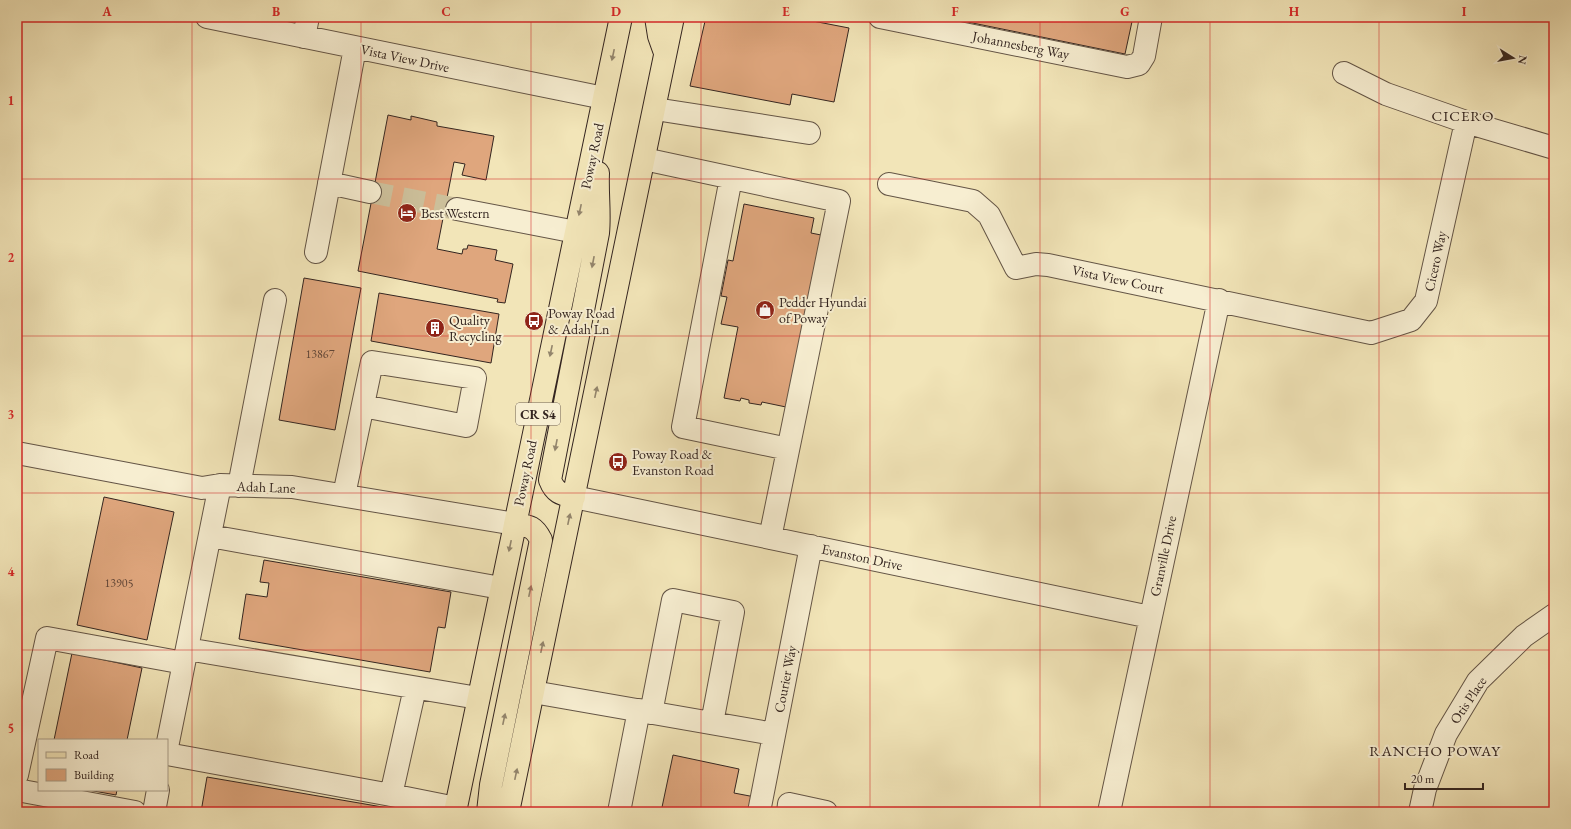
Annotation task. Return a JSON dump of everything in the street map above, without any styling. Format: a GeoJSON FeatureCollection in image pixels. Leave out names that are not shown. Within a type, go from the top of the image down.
{"type":"FeatureCollection","features":[{"type":"Feature","properties":{"kind":"main road","name":"Poway Road"},"geometry":{"type":"LineString","coordinates":[[455,810],[621,17]]}},
{"type":"Feature","properties":{"kind":"main road"},"geometry":{"type":"LineString","coordinates":[[656,17],[659,36],[666,55]]}},
{"type":"Feature","properties":{"kind":"main road"},"geometry":{"type":"LineString","coordinates":[[508,812],[673,17]]}},
{"type":"Feature","properties":{"kind":"main road"},"geometry":{"type":"LineString","coordinates":[[574,497],[558,494],[553,488],[550,480],[598,233],[599,214],[597,196],[604,98]]}},
{"type":"Feature","properties":{"kind":"main road"},"geometry":{"type":"LineString","coordinates":[[488,812],[491,785],[541,540],[537,531],[529,526],[515,524]]}},
{"type":"Feature","properties":{"kind":"street","name":"Vista View Drive"},"geometry":{"type":"LineString","coordinates":[[207,17],[306,27],[356,48],[604,98]]}},
{"type":"Feature","properties":{"kind":"street","name":"Johannesberg Way"},"geometry":{"type":"LineString","coordinates":[[880,17],[1127,67],[1138,64],[1144,56],[1151,17]]}},
{"type":"Feature","properties":{"kind":"street"},"geometry":{"type":"LineString","coordinates":[[316,252],[356,48]]}},
{"type":"Feature","properties":{"kind":"street"},"geometry":{"type":"LineString","coordinates":[[1344,73],[1386,94],[1466,122],[1554,148]]}},
{"type":"Feature","properties":{"kind":"street"},"geometry":{"type":"LineString","coordinates":[[655,109],[809,133]]}},
{"type":"Feature","properties":{"kind":"street","name":"Cicero Way"},"geometry":{"type":"LineString","coordinates":[[1220,300],[1372,333],[1411,320],[1426,301],[1466,122]]}},
{"type":"Feature","properties":{"kind":"street"},"geometry":{"type":"LineString","coordinates":[[644,160],[839,201],[770,538]]}},
{"type":"Feature","properties":{"kind":"street"},"geometry":{"type":"LineString","coordinates":[[731,178],[683,427],[788,449]]}},
{"type":"Feature","properties":{"kind":"street"},"geometry":{"type":"LineString","coordinates":[[330,183],[370,192]]}},
{"type":"Feature","properties":{"kind":"street","name":"Vista View Court"},"geometry":{"type":"LineString","coordinates":[[889,184],[973,201],[988,215],[1016,268],[1036,264],[1048,265],[1220,300]]}},
{"type":"Feature","properties":{"kind":"street"},"geometry":{"type":"LineString","coordinates":[[457,208],[576,232]]}},
{"type":"Feature","properties":{"kind":"street"},"geometry":{"type":"LineString","coordinates":[[168,742],[210,536],[229,486],[275,300]]}},
{"type":"Feature","properties":{"kind":"street","name":"Granville Drive"},"geometry":{"type":"LineString","coordinates":[[1109,812],[1150,617],[1220,300]]}},
{"type":"Feature","properties":{"kind":"street"},"geometry":{"type":"LineString","coordinates":[[344,495],[372,362],[475,378],[466,426],[363,406]]}},
{"type":"Feature","properties":{"kind":"street","name":"Adah Lane"},"geometry":{"type":"LineString","coordinates":[[17,453],[202,488],[229,486],[292,487],[515,524]]}},
{"type":"Feature","properties":{"kind":"street","name":"Evanston Drive"},"geometry":{"type":"LineString","coordinates":[[574,497],[1150,617]]}},
{"type":"Feature","properties":{"kind":"street"},"geometry":{"type":"LineString","coordinates":[[210,536],[501,588]]}},
{"type":"Feature","properties":{"kind":"street","name":"Courier Way"},"geometry":{"type":"LineString","coordinates":[[759,812],[810,546]]}},
{"type":"Feature","properties":{"kind":"street"},"geometry":{"type":"LineString","coordinates":[[619,812],[673,600],[733,612],[712,724]]}},
{"type":"Feature","properties":{"kind":"street","name":"Otis Place"},"geometry":{"type":"LineString","coordinates":[[1420,812],[1425,789],[1446,734],[1478,681],[1524,636],[1554,615]]}},
{"type":"Feature","properties":{"kind":"street"},"geometry":{"type":"LineString","coordinates":[[17,775],[47,638],[415,688],[478,698]]}},
{"type":"Feature","properties":{"kind":"street"},"geometry":{"type":"LineString","coordinates":[[391,795],[415,688]]}},
{"type":"Feature","properties":{"kind":"street"},"geometry":{"type":"LineString","coordinates":[[533,692],[774,734]]}},
{"type":"Feature","properties":{"kind":"street"},"geometry":{"type":"LineString","coordinates":[[168,754],[391,795],[455,810]]}},
{"type":"Feature","properties":{"kind":"street"},"geometry":{"type":"LineString","coordinates":[[764,784],[789,808],[826,812]]}},
{"type":"Feature","properties":{"kind":"street"},"geometry":{"type":"LineString","coordinates":[[17,790],[135,812]]}},
{"type":"Feature","properties":{"kind":"street"},"geometry":{"type":"LineString","coordinates":[[154,812],[158,791]]}},
{"type":"Feature","properties":{"kind":"building"},"geometry":{"type":"Polygon","coordinates":[[[706,17],[792,17],[849,28],[834,102],[792,94],[790,105],[690,86],[706,17]]]}},
{"type":"Feature","properties":{"kind":"building"},"geometry":{"type":"Polygon","coordinates":[[[943,17],[1133,17],[1125,54],[943,17]]]}},
{"type":"Feature","properties":{"kind":"building","name":"Best Western"},"geometry":{"type":"Polygon","coordinates":[[[388,115],[411,120],[411,116],[437,122],[437,126],[494,136],[486,180],[462,175],[465,164],[454,162],[437,249],[462,254],[463,249],[467,249],[468,245],[497,250],[495,260],[513,264],[505,303],[497,302],[498,299],[358,271],[388,115]]]}},
{"type":"Feature","properties":{"kind":"building","name":"Pedder Hyundai of Poway"},"geometry":{"type":"Polygon","coordinates":[[[744,204],[814,218],[811,233],[821,235],[786,407],[762,402],[761,405],[749,403],[749,400],[741,398],[740,401],[724,398],[738,327],[721,324],[727,297],[721,296],[728,260],[733,261],[744,204]]]}},
{"type":"Feature","properties":{"kind":"building"},"geometry":{"type":"Polygon","coordinates":[[[304,278],[361,288],[335,430],[279,420],[304,278]]]}},
{"type":"Feature","properties":{"kind":"building","name":"Quality Recycling"},"geometry":{"type":"Polygon","coordinates":[[[379,293],[499,314],[491,363],[371,341],[379,293]]]}},
{"type":"Feature","properties":{"kind":"building"},"geometry":{"type":"Polygon","coordinates":[[[104,497],[174,512],[147,640],[77,625],[104,497]]]}},
{"type":"Feature","properties":{"kind":"building"},"geometry":{"type":"Polygon","coordinates":[[[264,560],[451,592],[445,628],[438,627],[430,672],[239,639],[246,594],[267,597],[269,583],[260,582],[264,560]]]}},
{"type":"Feature","properties":{"kind":"building"},"geometry":{"type":"Polygon","coordinates":[[[72,653],[142,668],[127,739],[54,739],[72,653]]]}},
{"type":"Feature","properties":{"kind":"building"},"geometry":{"type":"Polygon","coordinates":[[[673,755],[739,769],[734,793],[755,797],[752,812],[661,812],[673,755]]]}},
{"type":"Feature","properties":{"kind":"building"},"geometry":{"type":"Polygon","coordinates":[[[207,777],[400,810],[400,812],[201,812],[207,777]]]}},
{"type":"Feature","properties":{"kind":"building"},"geometry":{"type":"Polygon","coordinates":[[[94,791],[117,791],[116,795],[94,791]]]}},
{"type":"Feature","properties":{"kind":"tunnel"},"geometry":{"type":"LineString","coordinates":[[370,192],[457,209]]}},
{"type":"Feature","properties":{"kind":"place","name":"Best Western"},"geometry":{"type":"Point","coordinates":[407,213]}},
{"type":"Feature","properties":{"kind":"place","name":"Pedder Hyundai of Poway"},"geometry":{"type":"Point","coordinates":[765,310]}},
{"type":"Feature","properties":{"kind":"place","name":"Poway Road & Adah Ln"},"geometry":{"type":"Point","coordinates":[534,321]}},
{"type":"Feature","properties":{"kind":"place","name":"Quality Recycling"},"geometry":{"type":"Point","coordinates":[435,328]}},
{"type":"Feature","properties":{"kind":"place","name":"Poway Road & Evanston Road"},"geometry":{"type":"Point","coordinates":[618,462]}},
{"type":"Feature","properties":{"kind":"district","name":"CICERO"},"geometry":{"type":"Point","coordinates":[1463,116]}},
{"type":"Feature","properties":{"kind":"district","name":"RANCHO POWAY"},"geometry":{"type":"Point","coordinates":[1435,751]}}]}
